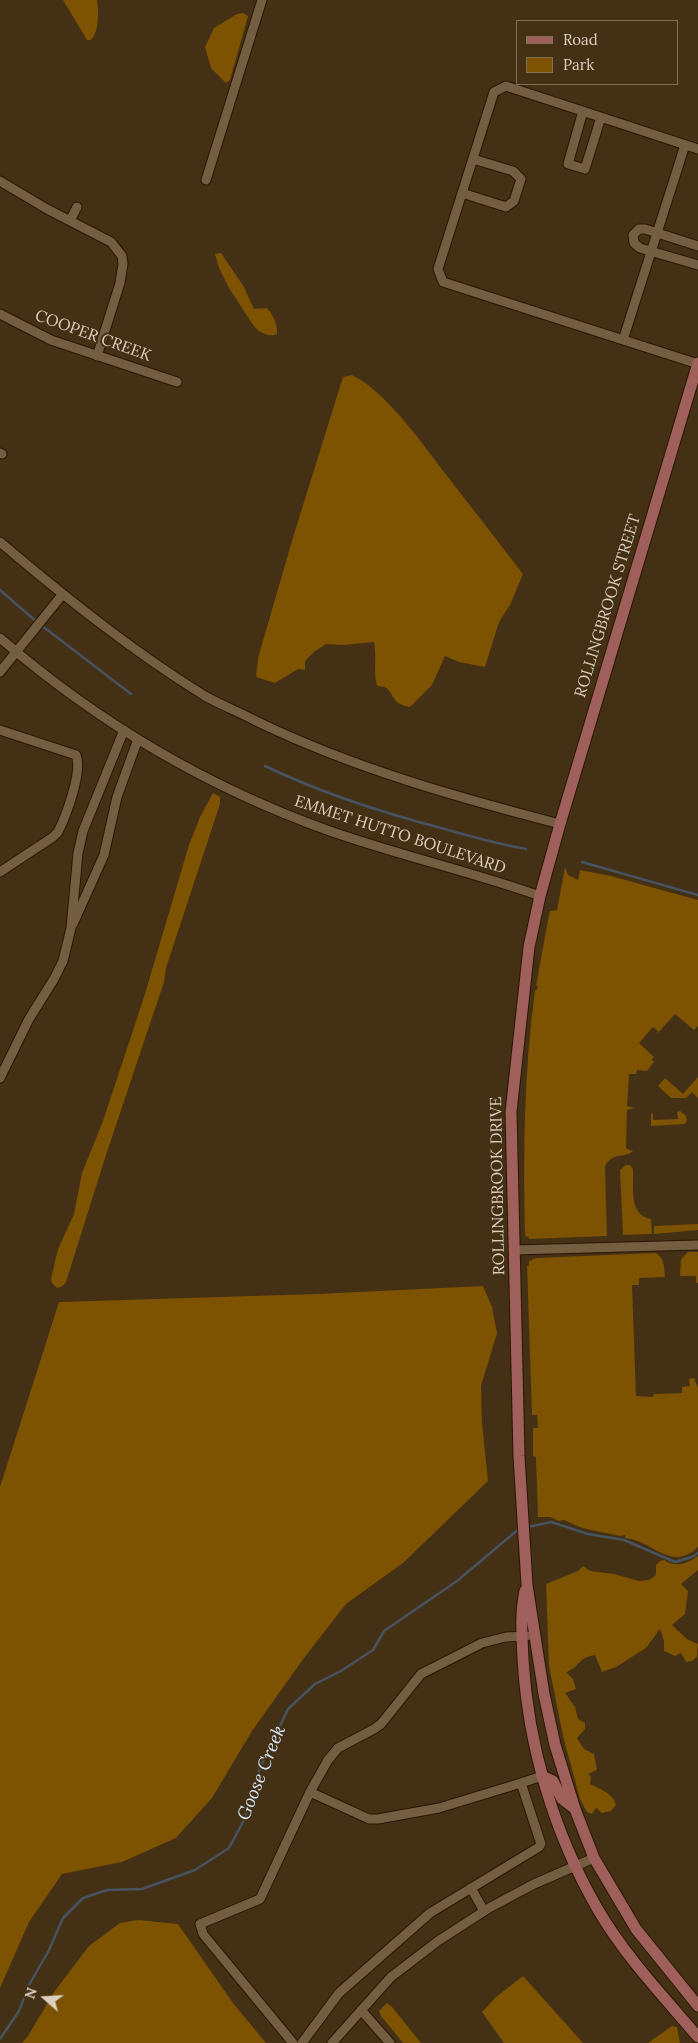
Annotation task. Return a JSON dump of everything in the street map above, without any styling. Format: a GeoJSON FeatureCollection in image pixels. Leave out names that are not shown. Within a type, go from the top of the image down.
{"type":"FeatureCollection","features":[{"type":"Feature","properties":{"kind":"main road","name":"ROLLINGBROOK STREET"},"geometry":{"type":"LineString","coordinates":[[550,860],[695,386],[697,369]]}},
{"type":"Feature","properties":{"kind":"main road","name":"ROLLINGBROOK DRIVE"},"geometry":{"type":"LineString","coordinates":[[527,1585],[519,1456],[510,1112],[525,973],[540,896],[550,860]]}},
{"type":"Feature","properties":{"kind":"main road"},"geometry":{"type":"LineString","coordinates":[[527,1585],[544,1694],[553,1737],[575,1809],[594,1858],[636,1930],[698,2006]]}},
{"type":"Feature","properties":{"kind":"main road"},"geometry":{"type":"LineString","coordinates":[[527,1585],[522,1608],[524,1681],[542,1776],[560,1828],[597,1908],[624,1948],[698,2036]]}},
{"type":"Feature","properties":{"kind":"main road"},"geometry":{"type":"LineString","coordinates":[[542,1776],[553,1781],[562,1800],[575,1809]]}},
{"type":"Feature","properties":{"kind":"street"},"geometry":{"type":"LineString","coordinates":[[206,180],[262,0]]}},
{"type":"Feature","properties":{"kind":"street"},"geometry":{"type":"LineString","coordinates":[[697,369],[623,340],[443,282],[438,269],[494,92],[506,86],[698,149]]}},
{"type":"Feature","properties":{"kind":"street"},"geometry":{"type":"LineString","coordinates":[[583,111],[568,164],[585,169],[601,117]]}},
{"type":"Feature","properties":{"kind":"street"},"geometry":{"type":"LineString","coordinates":[[623,340],[685,145]]}},
{"type":"Feature","properties":{"kind":"street"},"geometry":{"type":"LineString","coordinates":[[462,193],[506,207],[514,201],[521,179],[513,171],[473,159]]}},
{"type":"Feature","properties":{"kind":"street"},"geometry":{"type":"LineString","coordinates":[[0,182],[117,247],[124,264],[97,356]]}},
{"type":"Feature","properties":{"kind":"street"},"geometry":{"type":"LineString","coordinates":[[70,221],[77,207]]}},
{"type":"Feature","properties":{"kind":"street"},"geometry":{"type":"LineString","coordinates":[[698,246],[644,229],[639,229],[633,235],[634,242],[640,248],[698,265]]}},
{"type":"Feature","properties":{"kind":"street","name":"COOPER CREEK"},"geometry":{"type":"LineString","coordinates":[[0,314],[51,340],[177,382]]}},
{"type":"Feature","properties":{"kind":"street"},"geometry":{"type":"LineString","coordinates":[[0,542],[62,595],[128,644],[207,696],[301,742],[409,782],[560,824]]}},
{"type":"Feature","properties":{"kind":"street"},"geometry":{"type":"LineString","coordinates":[[0,672],[62,595]]}},
{"type":"Feature","properties":{"kind":"street","name":"EMMET HUTTO BOULEVARD"},"geometry":{"type":"LineString","coordinates":[[0,638],[108,720],[199,775],[290,816],[362,842],[540,896]]}},
{"type":"Feature","properties":{"kind":"street"},"geometry":{"type":"LineString","coordinates":[[0,730],[76,755],[78,767],[61,827],[53,837],[0,872]]}},
{"type":"Feature","properties":{"kind":"street"},"geometry":{"type":"LineString","coordinates":[[0,1078],[29,1019],[63,961],[71,928],[77,861],[83,831],[124,730]]}},
{"type":"Feature","properties":{"kind":"street"},"geometry":{"type":"LineString","coordinates":[[71,928],[104,855],[117,797],[138,739]]}},
{"type":"Feature","properties":{"kind":"street"},"geometry":{"type":"LineString","coordinates":[[514,1250],[698,1245]]}},
{"type":"Feature","properties":{"kind":"street"},"geometry":{"type":"LineString","coordinates":[[293,2043],[203,1934],[200,1924],[260,1899],[310,1792],[334,1753],[338,1748],[381,1724],[421,1674],[482,1643],[522,1636],[536,1636]]}},
{"type":"Feature","properties":{"kind":"street"},"geometry":{"type":"LineString","coordinates":[[310,1792],[369,1819],[378,1820],[439,1808],[542,1776]]}},
{"type":"Feature","properties":{"kind":"street"},"geometry":{"type":"LineString","coordinates":[[302,2043],[339,1993],[430,1913],[539,1847],[541,1844],[521,1783]]}},
{"type":"Feature","properties":{"kind":"street"},"geometry":{"type":"LineString","coordinates":[[332,2043],[391,1977],[440,1940],[484,1911],[534,1884],[594,1858]]}},
{"type":"Feature","properties":{"kind":"street"},"geometry":{"type":"LineString","coordinates":[[471,1888],[484,1911]]}},
{"type":"Feature","properties":{"kind":"street"},"geometry":{"type":"LineString","coordinates":[[360,2010],[390,2043]]}},
{"type":"Feature","properties":{"kind":"green space"},"geometry":{"type":"Polygon","coordinates":[[[63,0],[97,0],[97,27],[91,40],[87,40],[63,0]]]}},
{"type":"Feature","properties":{"kind":"green space"},"geometry":{"type":"Polygon","coordinates":[[[243,13],[248,16],[230,80],[226,83],[211,68],[205,47],[214,28],[237,14],[243,13]]]}},
{"type":"Feature","properties":{"kind":"green space"},"geometry":{"type":"Polygon","coordinates":[[[221,253],[244,287],[254,309],[267,308],[276,323],[277,334],[264,334],[253,325],[229,288],[219,268],[215,254],[221,253]]]}},
{"type":"Feature","properties":{"kind":"green space"},"geometry":{"type":"Polygon","coordinates":[[[352,375],[378,394],[404,421],[523,574],[510,605],[499,622],[485,667],[459,662],[445,656],[432,685],[410,707],[396,702],[385,687],[377,686],[374,642],[343,645],[326,644],[305,661],[305,670],[298,669],[275,683],[256,677],[258,658],[343,377],[352,375]]]}},
{"type":"Feature","properties":{"kind":"green space"},"geometry":{"type":"Polygon","coordinates":[[[213,793],[220,797],[220,804],[166,968],[164,982],[66,1282],[63,1286],[57,1288],[51,1279],[58,1249],[74,1214],[82,1173],[103,1121],[144,997],[189,845],[200,817],[213,793]]]}},
{"type":"Feature","properties":{"kind":"green space"},"geometry":{"type":"Polygon","coordinates":[[[565,867],[568,875],[578,880],[580,870],[611,876],[698,900],[698,1026],[694,1030],[675,1014],[657,1034],[658,1031],[653,1027],[639,1043],[654,1057],[652,1060],[654,1062],[647,1071],[637,1070],[636,1074],[629,1074],[627,1106],[634,1108],[627,1110],[626,1147],[633,1151],[627,1155],[612,1158],[605,1166],[607,1236],[529,1239],[525,1235],[524,1143],[531,1021],[548,920],[550,911],[557,910],[565,867]]]}},
{"type":"Feature","properties":{"kind":"green space"},"geometry":{"type":"Polygon","coordinates":[[[698,1077],[698,1098],[692,1092],[686,1098],[671,1098],[658,1086],[665,1078],[683,1094],[698,1077]]]}},
{"type":"Feature","properties":{"kind":"green space"},"geometry":{"type":"Polygon","coordinates":[[[680,1111],[686,1116],[687,1121],[685,1124],[651,1126],[651,1113],[653,1114],[653,1120],[678,1119],[677,1112],[680,1111]]]}},
{"type":"Feature","properties":{"kind":"green space"},"geometry":{"type":"Polygon","coordinates":[[[626,1165],[630,1165],[633,1169],[635,1206],[639,1212],[651,1219],[652,1234],[623,1235],[620,1170],[626,1165]]]}},
{"type":"Feature","properties":{"kind":"green space"},"geometry":{"type":"Polygon","coordinates":[[[698,1224],[698,1230],[654,1234],[654,1226],[698,1224]]]}},
{"type":"Feature","properties":{"kind":"green space"},"geometry":{"type":"Polygon","coordinates":[[[688,1252],[698,1252],[698,1283],[696,1283],[696,1276],[680,1276],[681,1259],[688,1252]]]}},
{"type":"Feature","properties":{"kind":"green space"},"geometry":{"type":"Polygon","coordinates":[[[655,1253],[661,1257],[665,1277],[639,1278],[639,1285],[632,1285],[636,1396],[653,1397],[654,1394],[682,1393],[682,1387],[690,1386],[689,1379],[694,1378],[698,1388],[698,1547],[688,1554],[679,1557],[670,1556],[635,1540],[625,1538],[625,1535],[620,1536],[582,1528],[564,1520],[559,1521],[550,1517],[538,1517],[536,1457],[533,1456],[533,1428],[538,1428],[537,1415],[532,1415],[527,1266],[529,1266],[529,1261],[536,1258],[655,1253]]]}},
{"type":"Feature","properties":{"kind":"green space"},"geometry":{"type":"Polygon","coordinates":[[[483,1286],[492,1307],[497,1333],[481,1386],[482,1423],[488,1481],[403,1563],[346,1604],[304,1658],[252,1731],[212,1798],[176,1838],[122,1862],[62,1874],[29,1922],[0,1988],[0,1487],[59,1302],[317,1294],[483,1286]]]}},
{"type":"Feature","properties":{"kind":"green space"},"geometry":{"type":"Polygon","coordinates":[[[698,1556],[698,1570],[681,1584],[688,1591],[685,1614],[672,1625],[687,1639],[698,1644],[697,1657],[692,1661],[686,1662],[681,1653],[675,1656],[664,1651],[664,1641],[660,1629],[646,1648],[616,1667],[602,1672],[595,1655],[585,1658],[574,1668],[566,1672],[573,1679],[576,1689],[565,1693],[575,1707],[578,1719],[585,1723],[585,1729],[577,1738],[584,1749],[594,1754],[597,1770],[588,1774],[591,1777],[590,1784],[609,1794],[616,1805],[611,1811],[602,1813],[596,1808],[592,1814],[587,1812],[580,1799],[563,1736],[549,1666],[546,1584],[578,1571],[583,1566],[590,1571],[614,1574],[639,1581],[649,1580],[656,1575],[656,1565],[660,1561],[664,1560],[672,1564],[681,1564],[698,1556]]]}},
{"type":"Feature","properties":{"kind":"green space"},"geometry":{"type":"Polygon","coordinates":[[[138,1920],[178,1924],[233,2003],[266,2043],[22,2043],[54,1992],[89,1946],[120,1923],[138,1920]]]}},
{"type":"Feature","properties":{"kind":"green space"},"geometry":{"type":"Polygon","coordinates":[[[523,1976],[583,2043],[504,2043],[482,2012],[496,1997],[523,1976]]]}},
{"type":"Feature","properties":{"kind":"green space"},"geometry":{"type":"Polygon","coordinates":[[[387,2003],[421,2043],[403,2043],[379,2011],[387,2003]]]}},
{"type":"Feature","properties":{"kind":"green space"},"geometry":{"type":"Polygon","coordinates":[[[672,2026],[677,2027],[680,2043],[648,2043],[672,2026]]]}},
{"type":"Feature","properties":{"kind":"waterway"},"geometry":{"type":"LineString","coordinates":[[0,590],[37,622]]}},
{"type":"Feature","properties":{"kind":"waterway"},"geometry":{"type":"LineString","coordinates":[[41,625],[131,694]]}},
{"type":"Feature","properties":{"kind":"waterway"},"geometry":{"type":"LineString","coordinates":[[265,766],[308,785],[373,808],[473,837],[526,849]]}},
{"type":"Feature","properties":{"kind":"waterway"},"geometry":{"type":"LineString","coordinates":[[582,862],[698,895]]}},
{"type":"Feature","properties":{"kind":"waterway","name":"Goose Creek"},"geometry":{"type":"LineString","coordinates":[[528,1527],[551,1522],[588,1534],[624,1540],[675,1562],[692,1557],[698,1553]]}},
{"type":"Feature","properties":{"kind":"waterway","name":"Goose Creek"},"geometry":{"type":"LineString","coordinates":[[0,2039],[19,2011],[29,1985],[49,1950],[63,1918],[83,1898],[107,1890],[142,1889],[195,1870],[229,1848],[244,1820],[260,1768],[288,1709],[315,1684],[341,1671],[373,1650],[384,1631],[457,1581],[520,1528]]}}]}
